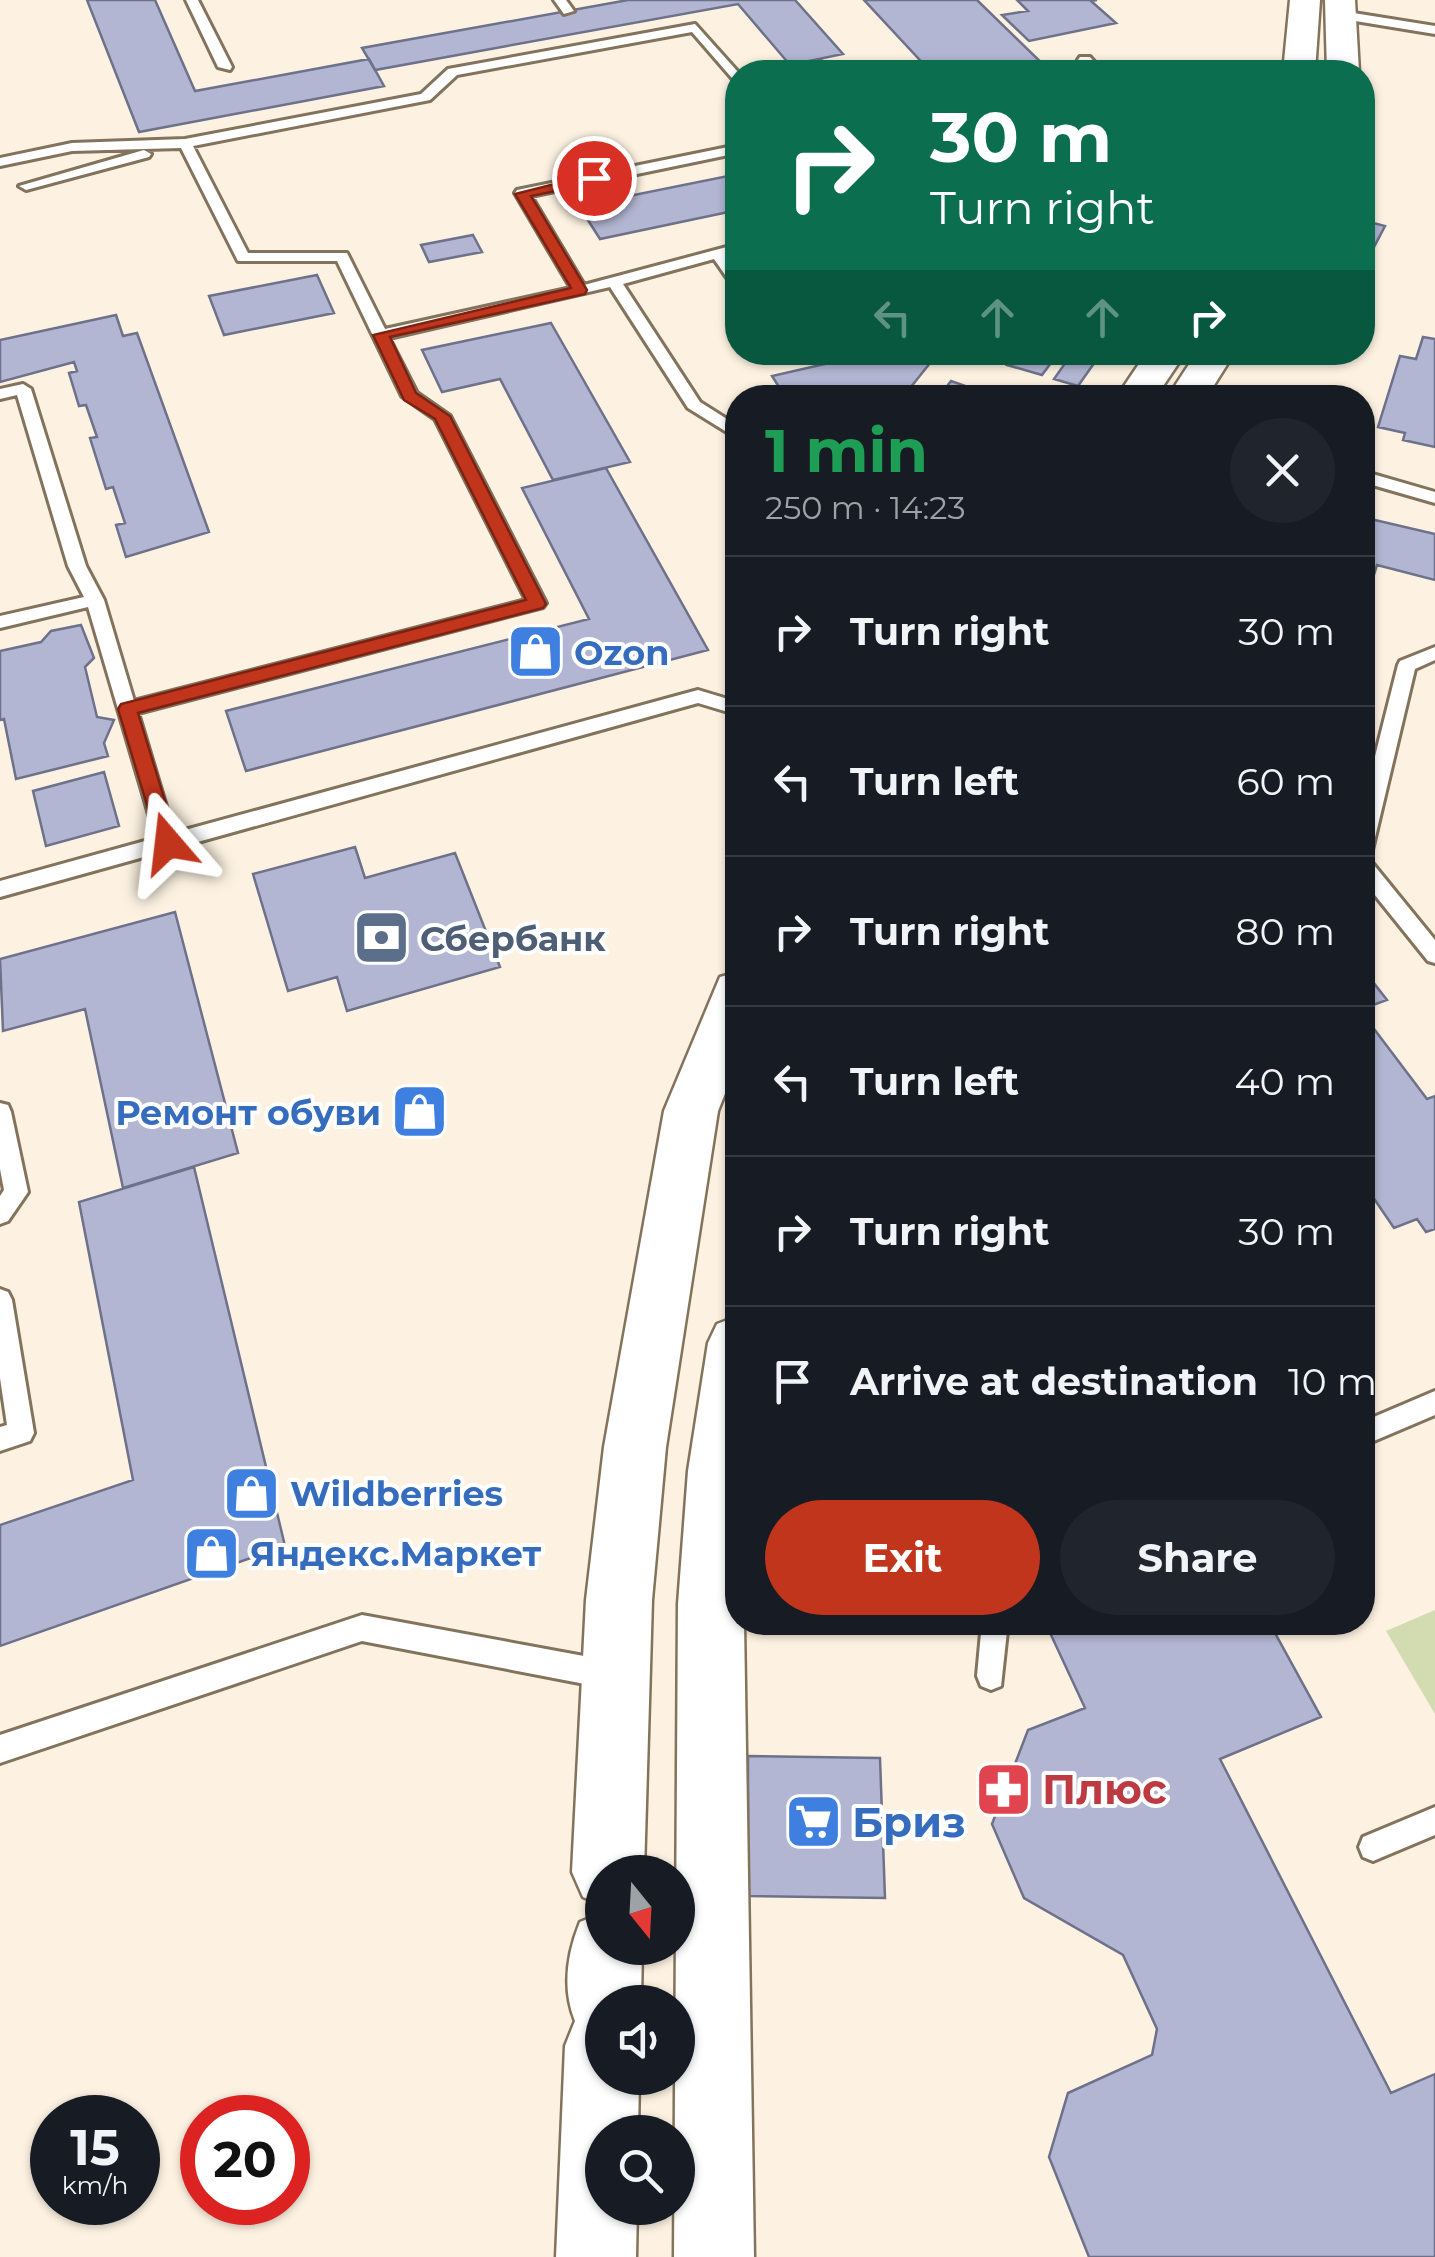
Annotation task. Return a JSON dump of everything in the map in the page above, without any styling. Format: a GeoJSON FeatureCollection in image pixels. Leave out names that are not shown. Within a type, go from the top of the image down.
{"type":"FeatureCollection","features":[{"type":"Feature","properties":{"kind":"street"},"geometry":{"type":"LineString","coordinates":[[1300,60],[1304,0]]}},
{"type":"Feature","properties":{"kind":"street"},"geometry":{"type":"LineString","coordinates":[[1340,8],[1342,60]]}},
{"type":"Feature","properties":{"kind":"street"},"geometry":{"type":"LineString","coordinates":[[609,1855],[614,1676],[635,1447],[691,1111],[725,1025]]}},
{"type":"Feature","properties":{"kind":"street"},"geometry":{"type":"LineString","coordinates":[[714,2257],[711,1604],[725,1494]]}},
{"type":"Feature","properties":{"kind":"street"},"geometry":{"type":"LineString","coordinates":[[596,2257],[601,2095]]}},
{"type":"Feature","properties":{"kind":"lane"},"geometry":{"type":"LineString","coordinates":[[192,0],[225,67]]}},
{"type":"Feature","properties":{"kind":"lane"},"geometry":{"type":"LineString","coordinates":[[1340,8],[1435,30]]}},
{"type":"Feature","properties":{"kind":"lane"},"geometry":{"type":"LineString","coordinates":[[26,186],[185,143],[425,97],[453,72],[695,28],[725,65]]}},
{"type":"Feature","properties":{"kind":"lane"},"geometry":{"type":"LineString","coordinates":[[584,32],[594,46]]}},
{"type":"Feature","properties":{"kind":"lane"},"geometry":{"type":"LineString","coordinates":[[0,162],[72,147],[185,143]]}},
{"type":"Feature","properties":{"kind":"lane"},"geometry":{"type":"LineString","coordinates":[[128,709],[536,604],[442,416],[410,396],[342,256],[243,258],[185,143]]}},
{"type":"Feature","properties":{"kind":"lane"},"geometry":{"type":"LineString","coordinates":[[580,290],[522,194],[725,152]]}},
{"type":"Feature","properties":{"kind":"lane"},"geometry":{"type":"LineString","coordinates":[[380,335],[614,282],[725,251]]}},
{"type":"Feature","properties":{"kind":"lane"},"geometry":{"type":"LineString","coordinates":[[717,253],[725,265]]}},
{"type":"Feature","properties":{"kind":"lane"},"geometry":{"type":"LineString","coordinates":[[614,282],[694,404],[725,425]]}},
{"type":"Feature","properties":{"kind":"lane"},"geometry":{"type":"LineString","coordinates":[[643,326],[667,321]]}},
{"type":"Feature","properties":{"kind":"lane"},"geometry":{"type":"LineString","coordinates":[[0,394],[23,389],[76,566],[95,600],[168,843]]}},
{"type":"Feature","properties":{"kind":"lane"},"geometry":{"type":"LineString","coordinates":[[1375,480],[1435,498]]}},
{"type":"Feature","properties":{"kind":"lane"},"geometry":{"type":"LineString","coordinates":[[0,622],[95,600]]}},
{"type":"Feature","properties":{"kind":"lane"},"geometry":{"type":"LineString","coordinates":[[1375,796],[1406,666],[1435,653]]}},
{"type":"Feature","properties":{"kind":"lane"},"geometry":{"type":"LineString","coordinates":[[0,889],[698,696],[725,705]]}},
{"type":"Feature","properties":{"kind":"lane"},"geometry":{"type":"LineString","coordinates":[[1375,880],[1435,955]]}},
{"type":"Feature","properties":{"kind":"lane"},"geometry":{"type":"LineString","coordinates":[[0,1112],[16,1192],[0,1214]]}},
{"type":"Feature","properties":{"kind":"lane"},"geometry":{"type":"LineString","coordinates":[[0,1300],[21,1432],[0,1439]]}},
{"type":"Feature","properties":{"kind":"lane"},"geometry":{"type":"LineString","coordinates":[[1375,1428],[1435,1403]]}},
{"type":"Feature","properties":{"kind":"lane"},"geometry":{"type":"LineString","coordinates":[[0,1749],[362,1628],[614,1676]]}},
{"type":"Feature","properties":{"kind":"lane"},"geometry":{"type":"LineString","coordinates":[[991,1676],[994,1635]]}},
{"type":"Feature","properties":{"kind":"lane"},"geometry":{"type":"LineString","coordinates":[[1373,1847],[1435,1821]]}},
{"type":"Feature","properties":{"kind":"green space"},"geometry":{"type":"Polygon","coordinates":[[[1435,1610],[1435,1714],[1386,1631],[1435,1610]]]}},
{"type":"Feature","properties":{"kind":"building"},"geometry":{"type":"Polygon","coordinates":[[[87,0],[155,0],[195,91],[369,59],[384,86],[139,132],[87,0]]]}},
{"type":"Feature","properties":{"kind":"building"},"geometry":{"type":"Polygon","coordinates":[[[628,0],[795,0],[843,54],[786,60],[738,4],[375,70],[362,48],[628,0]]]}},
{"type":"Feature","properties":{"kind":"building"},"geometry":{"type":"Polygon","coordinates":[[[864,0],[977,0],[1039,60],[920,60],[864,0]]]}},
{"type":"Feature","properties":{"kind":"building"},"geometry":{"type":"Polygon","coordinates":[[[1017,0],[1097,0],[1091,1],[1116,23],[1029,41],[1002,15],[1028,11],[1017,0]]]}},
{"type":"Feature","properties":{"kind":"building"},"geometry":{"type":"Polygon","coordinates":[[[725,177],[725,213],[600,239],[579,206],[725,177]]]}},
{"type":"Feature","properties":{"kind":"building"},"geometry":{"type":"Polygon","coordinates":[[[1375,223],[1385,226],[1375,245],[1375,223]]]}},
{"type":"Feature","properties":{"kind":"building"},"geometry":{"type":"Polygon","coordinates":[[[473,235],[482,252],[429,262],[421,245],[473,235]]]}},
{"type":"Feature","properties":{"kind":"building"},"geometry":{"type":"Polygon","coordinates":[[[317,275],[334,313],[224,335],[209,296],[317,275]]]}},
{"type":"Feature","properties":{"kind":"building"},"geometry":{"type":"Polygon","coordinates":[[[116,315],[123,336],[137,333],[209,532],[126,557],[116,525],[125,523],[113,487],[106,489],[90,438],[97,437],[86,405],[79,406],[69,373],[77,371],[74,362],[0,382],[0,340],[116,315]]]}},
{"type":"Feature","properties":{"kind":"building"},"geometry":{"type":"Polygon","coordinates":[[[551,323],[630,462],[553,480],[500,379],[442,392],[422,350],[551,323]]]}},
{"type":"Feature","properties":{"kind":"building"},"geometry":{"type":"Polygon","coordinates":[[[1423,337],[1435,339],[1435,447],[1403,440],[1405,433],[1378,427],[1400,356],[1416,359],[1423,337]]]}},
{"type":"Feature","properties":{"kind":"building"},"geometry":{"type":"Polygon","coordinates":[[[820,365],[929,365],[912,385],[778,385],[772,376],[820,365]]]}},
{"type":"Feature","properties":{"kind":"building"},"geometry":{"type":"Polygon","coordinates":[[[1007,365],[1049,365],[1042,375],[1007,365]]]}},
{"type":"Feature","properties":{"kind":"building"},"geometry":{"type":"Polygon","coordinates":[[[1064,365],[1093,365],[1079,385],[1054,379],[1064,365]]]}},
{"type":"Feature","properties":{"kind":"building"},"geometry":{"type":"Polygon","coordinates":[[[606,468],[708,650],[246,771],[226,711],[589,619],[522,488],[606,468]]]}},
{"type":"Feature","properties":{"kind":"building"},"geometry":{"type":"Polygon","coordinates":[[[1375,520],[1435,534],[1435,580],[1377,565],[1375,572],[1375,520]]]}},
{"type":"Feature","properties":{"kind":"building"},"geometry":{"type":"Polygon","coordinates":[[[81,625],[94,658],[85,667],[97,717],[114,720],[104,743],[108,756],[16,779],[4,719],[0,720],[0,651],[41,642],[51,631],[81,625]]]}},
{"type":"Feature","properties":{"kind":"building"},"geometry":{"type":"Polygon","coordinates":[[[104,772],[119,826],[46,846],[33,791],[104,772]]]}},
{"type":"Feature","properties":{"kind":"building","name":"Сбербанк"},"geometry":{"type":"Polygon","coordinates":[[[355,847],[365,878],[455,853],[500,967],[347,1011],[337,977],[288,991],[253,874],[355,847]]]}},
{"type":"Feature","properties":{"kind":"building"},"geometry":{"type":"Polygon","coordinates":[[[175,912],[238,1153],[123,1188],[85,1009],[3,1031],[0,959],[175,912]]]}},
{"type":"Feature","properties":{"kind":"building"},"geometry":{"type":"Polygon","coordinates":[[[1375,985],[1387,1000],[1375,1004],[1375,985]]]}},
{"type":"Feature","properties":{"kind":"building"},"geometry":{"type":"Polygon","coordinates":[[[1375,1030],[1427,1099],[1435,1096],[1435,1229],[1426,1232],[1417,1219],[1394,1228],[1375,1200],[1375,1030]]]}},
{"type":"Feature","properties":{"kind":"building","name":"Ремонт обуви"},"geometry":{"type":"Polygon","coordinates":[[[434,1094],[442,1120],[406,1130],[398,1104],[434,1094]]]}},
{"type":"Feature","properties":{"kind":"building"},"geometry":{"type":"Polygon","coordinates":[[[194,1167],[285,1546],[0,1646],[0,1525],[133,1480],[79,1202],[194,1167]]]}},
{"type":"Feature","properties":{"kind":"building"},"geometry":{"type":"Polygon","coordinates":[[[1051,1635],[1276,1635],[1321,1717],[1220,1759],[1391,2093],[1435,2074],[1435,2257],[1089,2257],[1049,2157],[1068,2093],[1152,2055],[1157,2029],[1123,1955],[1024,1898],[992,1824],[1028,1730],[1085,1708],[1051,1635]]]}},
{"type":"Feature","properties":{"kind":"building"},"geometry":{"type":"Polygon","coordinates":[[[748,1756],[880,1758],[885,1898],[748,1896],[748,1756]]]}},
{"type":"Feature","properties":{"kind":"place","name":"Ozon"},"geometry":{"type":"Point","coordinates":[535,652]}},
{"type":"Feature","properties":{"kind":"place","name":"Сбербанк"},"geometry":{"type":"Point","coordinates":[381,938]}},
{"type":"Feature","properties":{"kind":"place","name":"Ремонт обуви"},"geometry":{"type":"Point","coordinates":[420,1112]}},
{"type":"Feature","properties":{"kind":"place","name":"Wildberries"},"geometry":{"type":"Point","coordinates":[251,1493]}},
{"type":"Feature","properties":{"kind":"place","name":"Яндекс.Маркет"},"geometry":{"type":"Point","coordinates":[211,1553]}},
{"type":"Feature","properties":{"kind":"place","name":"Плюс"},"geometry":{"type":"Point","coordinates":[1003,1789]}},
{"type":"Feature","properties":{"kind":"place","name":"Бриз"},"geometry":{"type":"Point","coordinates":[813,1822]}},
{"type":"Feature","properties":{"kind":"route"},"geometry":{"type":"LineString","coordinates":[[168,843],[128,709],[536,604],[442,416],[410,396],[380,335],[580,290],[522,194],[594,178]]}}]}
